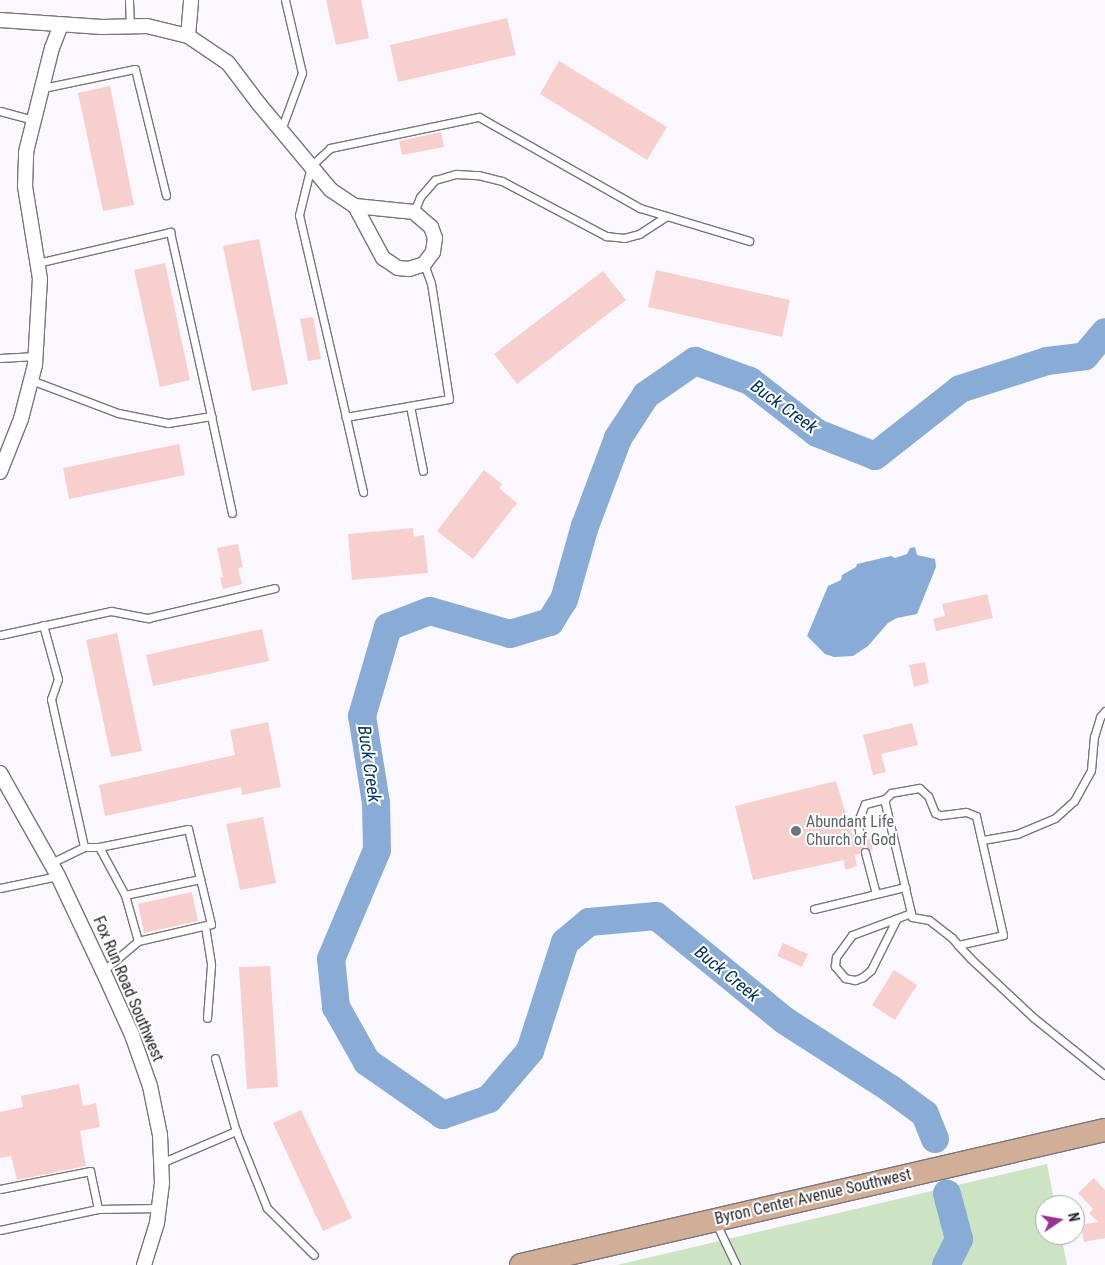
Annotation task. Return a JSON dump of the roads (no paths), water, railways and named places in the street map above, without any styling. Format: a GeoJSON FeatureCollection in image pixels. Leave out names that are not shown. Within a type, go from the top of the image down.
{"type":"FeatureCollection","features":[{"type":"Feature","properties":{"kind":"main road","name":"Byron Center Avenue Southwest"},"geometry":{"type":"LineString","coordinates":[[521,1265],[1105,1130]]}},
{"type":"Feature","properties":{"kind":"street"},"geometry":{"type":"LineString","coordinates":[[188,36],[191,0]]}},
{"type":"Feature","properties":{"kind":"street"},"geometry":{"type":"LineString","coordinates":[[0,20],[61,25],[147,26],[188,36],[228,63],[331,190],[355,206],[414,212],[431,227],[435,238],[433,252],[424,264],[409,269],[398,268],[383,258],[355,206]]}},
{"type":"Feature","properties":{"kind":"street"},"geometry":{"type":"LineString","coordinates":[[0,472],[21,419],[36,356],[40,279],[25,186],[26,152],[52,48],[61,25]]}},
{"type":"Feature","properties":{"kind":"street","name":"Fox Run Road Southwest"},"geometry":{"type":"LineString","coordinates":[[0,773],[58,876],[132,1035],[150,1086],[160,1135],[162,1183],[157,1223],[144,1265]]}},
{"type":"Feature","properties":{"kind":"lane"},"geometry":{"type":"LineString","coordinates":[[129,0],[130,26]]}},
{"type":"Feature","properties":{"kind":"lane"},"geometry":{"type":"LineString","coordinates":[[281,130],[302,73],[285,0]]}},
{"type":"Feature","properties":{"kind":"lane"},"geometry":{"type":"LineString","coordinates":[[43,88],[135,69],[166,195]]}},
{"type":"Feature","properties":{"kind":"lane"},"geometry":{"type":"LineString","coordinates":[[0,111],[34,120]]}},
{"type":"Feature","properties":{"kind":"lane"},"geometry":{"type":"LineString","coordinates":[[362,492],[298,215],[311,166],[330,148],[479,117],[640,208],[749,241]]}},
{"type":"Feature","properties":{"kind":"lane"},"geometry":{"type":"LineString","coordinates":[[414,212],[420,197],[435,180],[456,174],[478,175],[502,181],[606,236],[624,238],[639,234],[667,216]]}},
{"type":"Feature","properties":{"kind":"lane"},"geometry":{"type":"LineString","coordinates":[[37,263],[170,232],[232,513]]}},
{"type":"Feature","properties":{"kind":"lane"},"geometry":{"type":"LineString","coordinates":[[346,417],[449,398],[431,283],[424,264]]}},
{"type":"Feature","properties":{"kind":"lane"},"geometry":{"type":"LineString","coordinates":[[0,358],[36,356]]}},
{"type":"Feature","properties":{"kind":"lane"},"geometry":{"type":"LineString","coordinates":[[31,380],[118,413],[143,418],[168,422],[211,416]]}},
{"type":"Feature","properties":{"kind":"lane"},"geometry":{"type":"LineString","coordinates":[[410,406],[423,471]]}},
{"type":"Feature","properties":{"kind":"lane"},"geometry":{"type":"LineString","coordinates":[[0,635],[111,611],[148,618],[275,588]]}},
{"type":"Feature","properties":{"kind":"lane"},"geometry":{"type":"LineString","coordinates":[[43,626],[58,679],[51,699],[84,847]]}},
{"type":"Feature","properties":{"kind":"lane"},"geometry":{"type":"LineString","coordinates":[[983,840],[1017,834],[1055,818],[1074,802],[1091,770],[1094,737],[1100,717],[1105,711]]}},
{"type":"Feature","properties":{"kind":"lane"},"geometry":{"type":"LineString","coordinates":[[859,832],[858,821],[865,804],[885,799],[891,793],[919,788],[928,796],[935,813],[966,812],[976,816],[983,840],[1003,935],[958,945]]}},
{"type":"Feature","properties":{"kind":"lane"},"geometry":{"type":"LineString","coordinates":[[885,799],[912,917],[928,920],[958,945],[1034,1018],[1105,1075]]}},
{"type":"Feature","properties":{"kind":"lane"},"geometry":{"type":"LineString","coordinates":[[51,863],[84,847],[99,847],[188,829],[211,924],[138,941],[103,970]]}},
{"type":"Feature","properties":{"kind":"lane"},"geometry":{"type":"LineString","coordinates":[[99,847],[126,895],[138,941]]}},
{"type":"Feature","properties":{"kind":"lane"},"geometry":{"type":"LineString","coordinates":[[865,852],[876,894]]}},
{"type":"Feature","properties":{"kind":"lane"},"geometry":{"type":"LineString","coordinates":[[0,888],[58,876]]}},
{"type":"Feature","properties":{"kind":"lane"},"geometry":{"type":"LineString","coordinates":[[126,895],[200,879]]}},
{"type":"Feature","properties":{"kind":"lane"},"geometry":{"type":"LineString","coordinates":[[814,910],[905,888]]}},
{"type":"Feature","properties":{"kind":"lane"},"geometry":{"type":"LineString","coordinates":[[896,920],[871,970],[863,977],[855,980],[844,978],[835,966],[836,957],[852,935],[911,914]]}},
{"type":"Feature","properties":{"kind":"lane"},"geometry":{"type":"LineString","coordinates":[[205,926],[212,965],[207,1018]]}},
{"type":"Feature","properties":{"kind":"lane"},"geometry":{"type":"LineString","coordinates":[[215,1058],[236,1131],[267,1208],[314,1255]]}},
{"type":"Feature","properties":{"kind":"lane"},"geometry":{"type":"LineString","coordinates":[[161,1163],[236,1131]]}},
{"type":"Feature","properties":{"kind":"lane"},"geometry":{"type":"LineString","coordinates":[[0,1189],[90,1171],[98,1209]]}},
{"type":"Feature","properties":{"kind":"lane"},"geometry":{"type":"LineString","coordinates":[[0,1230],[98,1209],[158,1208]]}},
{"type":"Feature","properties":{"kind":"lane"},"geometry":{"type":"LineString","coordinates":[[715,1220],[736,1265]]}},
{"type":"Feature","properties":{"kind":"water"},"geometry":{"type":"Polygon","coordinates":[[[915,547],[917,555],[935,559],[936,567],[917,614],[897,618],[888,623],[868,646],[853,656],[834,657],[825,654],[807,636],[828,586],[841,580],[842,575],[856,567],[857,564],[891,556],[895,558],[907,554],[910,548],[915,547]]]}},
{"type":"Feature","properties":{"kind":"waterway","name":"Buck Creek"},"geometry":{"type":"LineString","coordinates":[[935,1139],[925,1114],[891,1089],[784,1020],[656,916],[589,922],[565,942],[530,1051],[489,1099],[443,1115],[367,1062],[336,1007],[331,959],[377,850],[376,803],[362,716],[388,627],[430,611],[510,634],[550,622],[564,600],[585,526],[618,438],[646,395],[695,361],[750,381],[817,433],[875,456],[960,389],[1047,361],[1085,356],[1105,332]]}},
{"type":"Feature","properties":{"kind":"waterway","name":"Buck Creek"},"geometry":{"type":"LineString","coordinates":[[946,1265],[959,1239],[947,1194]]}},
{"type":"Feature","properties":{"kind":"place","name":"Abundant Life Church of God"},"geometry":{"type":"Point","coordinates":[796,831]}}]}
